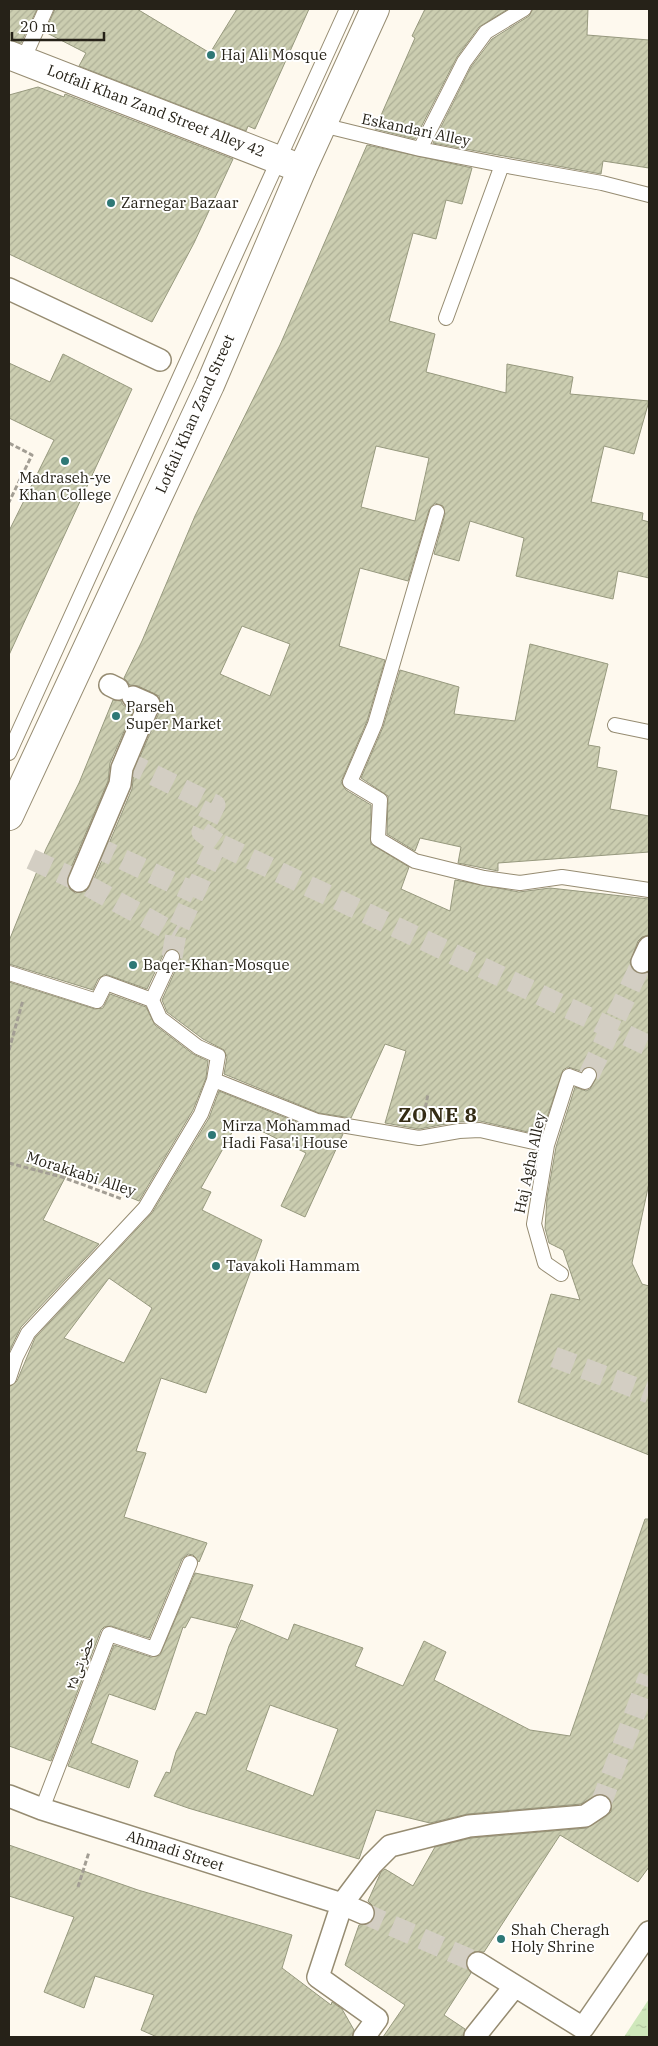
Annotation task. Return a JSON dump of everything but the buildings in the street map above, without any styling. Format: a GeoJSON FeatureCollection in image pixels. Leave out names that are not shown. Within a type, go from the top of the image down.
{"type":"FeatureCollection","features":[{"type":"Feature","properties":{"kind":"street","name":"Lotfali Khan Zand Street"},"geometry":{"type":"LineString","coordinates":[[9,816],[210,385],[290,163],[322,125],[375,9]]}},
{"type":"Feature","properties":{"kind":"street","name":"Lotfali Khan Zand Street Alley 42"},"geometry":{"type":"LineString","coordinates":[[16,58],[290,163]]}},
{"type":"Feature","properties":{"kind":"street"},"geometry":{"type":"LineString","coordinates":[[9,289],[160,360]]}},
{"type":"Feature","properties":{"kind":"street"},"geometry":{"type":"LineString","coordinates":[[79,881],[120,784],[122,768],[149,704],[120,690]]}},
{"type":"Feature","properties":{"kind":"street","name":"Ahmadi Street"},"geometry":{"type":"LineString","coordinates":[[9,1796],[42,1809],[342,1904],[362,1913]]}},
{"type":"Feature","properties":{"kind":"street"},"geometry":{"type":"LineString","coordinates":[[364,2037],[376,2019],[318,1977],[342,1904],[372,1864],[390,1846],[469,1826],[585,1816],[600,1806]]}},
{"type":"Feature","properties":{"kind":"street"},"geometry":{"type":"LineString","coordinates":[[478,1963],[583,2028],[649,1932]]}},
{"type":"Feature","properties":{"kind":"street"},"geometry":{"type":"LineString","coordinates":[[475,2036],[515,1986]]}},
{"type":"Feature","properties":{"kind":"lane"},"geometry":{"type":"LineString","coordinates":[[16,58],[46,9]]}},
{"type":"Feature","properties":{"kind":"lane"},"geometry":{"type":"LineString","coordinates":[[9,753],[290,163],[346,9]]}},
{"type":"Feature","properties":{"kind":"lane"},"geometry":{"type":"LineString","coordinates":[[420,149],[464,62],[486,32],[524,9]]}},
{"type":"Feature","properties":{"kind":"lane","name":"Eskandari Alley"},"geometry":{"type":"LineString","coordinates":[[322,125],[420,149],[602,183],[649,195]]}},
{"type":"Feature","properties":{"kind":"lane"},"geometry":{"type":"LineString","coordinates":[[446,318],[502,165]]}},
{"type":"Feature","properties":{"kind":"lane"},"geometry":{"type":"LineString","coordinates":[[437,512],[375,724],[350,782],[380,800],[378,839],[415,861],[484,878],[520,883],[562,877],[649,890]]}},
{"type":"Feature","properties":{"kind":"lane"},"geometry":{"type":"LineString","coordinates":[[615,725],[649,732]]}},
{"type":"Feature","properties":{"kind":"lane"},"geometry":{"type":"LineString","coordinates":[[152,1000],[172,956]]}},
{"type":"Feature","properties":{"kind":"lane"},"geometry":{"type":"LineString","coordinates":[[9,973],[28,981],[96,1002],[106,983],[152,1000],[160,1018],[198,1047],[218,1056],[214,1080],[201,1114],[145,1208],[28,1333],[16,1357],[9,1378]]}},
{"type":"Feature","properties":{"kind":"lane","name":"Haj Agha Alley"},"geometry":{"type":"LineString","coordinates":[[561,1274],[545,1263],[534,1224],[547,1145],[569,1076],[585,1082],[589,1075]]}},
{"type":"Feature","properties":{"kind":"lane"},"geometry":{"type":"LineString","coordinates":[[214,1080],[317,1121],[419,1138],[459,1130],[480,1130],[547,1145]]}},
{"type":"Feature","properties":{"kind":"lane","name":"حضرتی۲۵"},"geometry":{"type":"LineString","coordinates":[[42,1809],[108,1634],[154,1649],[190,1563]]}},
{"type":"Feature","properties":{"kind":"path"},"geometry":{"type":"LineString","coordinates":[[9,443],[32,455],[9,502]]}},
{"type":"Feature","properties":{"kind":"path"},"geometry":{"type":"LineString","coordinates":[[9,1050],[28,981]]}},
{"type":"Feature","properties":{"kind":"path","name":"Morakkabi Alley"},"geometry":{"type":"LineString","coordinates":[[9,1163],[62,1177],[145,1208]]}},
{"type":"Feature","properties":{"kind":"path"},"geometry":{"type":"LineString","coordinates":[[78,1886],[98,1826]]}},
{"type":"Feature","properties":{"kind":"water"},"geometry":{"type":"Polygon","coordinates":[[[649,1999],[649,2037],[624,2037],[649,1999]]]}},
{"type":"Feature","properties":{"kind":"tunnel"},"geometry":{"type":"LineString","coordinates":[[125,761],[215,805],[202,832],[217,843]]}},
{"type":"Feature","properties":{"kind":"tunnel"},"geometry":{"type":"LineString","coordinates":[[172,957],[176,934],[217,843],[649,1046]]}},
{"type":"Feature","properties":{"kind":"tunnel"},"geometry":{"type":"LineString","coordinates":[[94,846],[195,893]]}},
{"type":"Feature","properties":{"kind":"tunnel"},"geometry":{"type":"LineString","coordinates":[[31,859],[79,881],[176,934]]}},
{"type":"Feature","properties":{"kind":"tunnel"},"geometry":{"type":"LineString","coordinates":[[589,1075],[642,962]]}},
{"type":"Feature","properties":{"kind":"tunnel"},"geometry":{"type":"LineString","coordinates":[[554,1357],[649,1393]]}},
{"type":"Feature","properties":{"kind":"tunnel"},"geometry":{"type":"LineString","coordinates":[[600,1806],[649,1676]]}},
{"type":"Feature","properties":{"kind":"tunnel"},"geometry":{"type":"LineString","coordinates":[[363,1913],[478,1963]]}},
{"type":"Feature","properties":{"kind":"place","name":"Haj Ali Mosque"},"geometry":{"type":"Point","coordinates":[211,55]}},
{"type":"Feature","properties":{"kind":"place","name":"Zarnegar Bazaar"},"geometry":{"type":"Point","coordinates":[111,203]}},
{"type":"Feature","properties":{"kind":"place","name":"Madraseh-ye Khan College"},"geometry":{"type":"Point","coordinates":[65,461]}},
{"type":"Feature","properties":{"kind":"place","name":"Parseh Super Market"},"geometry":{"type":"Point","coordinates":[116,716]}},
{"type":"Feature","properties":{"kind":"place","name":"Baqer-Khan-Mosque"},"geometry":{"type":"Point","coordinates":[133,965]}},
{"type":"Feature","properties":{"kind":"place","name":"Mirza Mohammad Hadi Fasa'i House"},"geometry":{"type":"Point","coordinates":[212,1135]}},
{"type":"Feature","properties":{"kind":"place","name":"Tavakoli Hammam"},"geometry":{"type":"Point","coordinates":[216,1266]}},
{"type":"Feature","properties":{"kind":"place","name":"Shah Cheragh Holy Shrine"},"geometry":{"type":"Point","coordinates":[501,1939]}},
{"type":"Feature","properties":{"kind":"district","name":"ZONE 8"},"geometry":{"type":"Point","coordinates":[438,1115]}}]}
